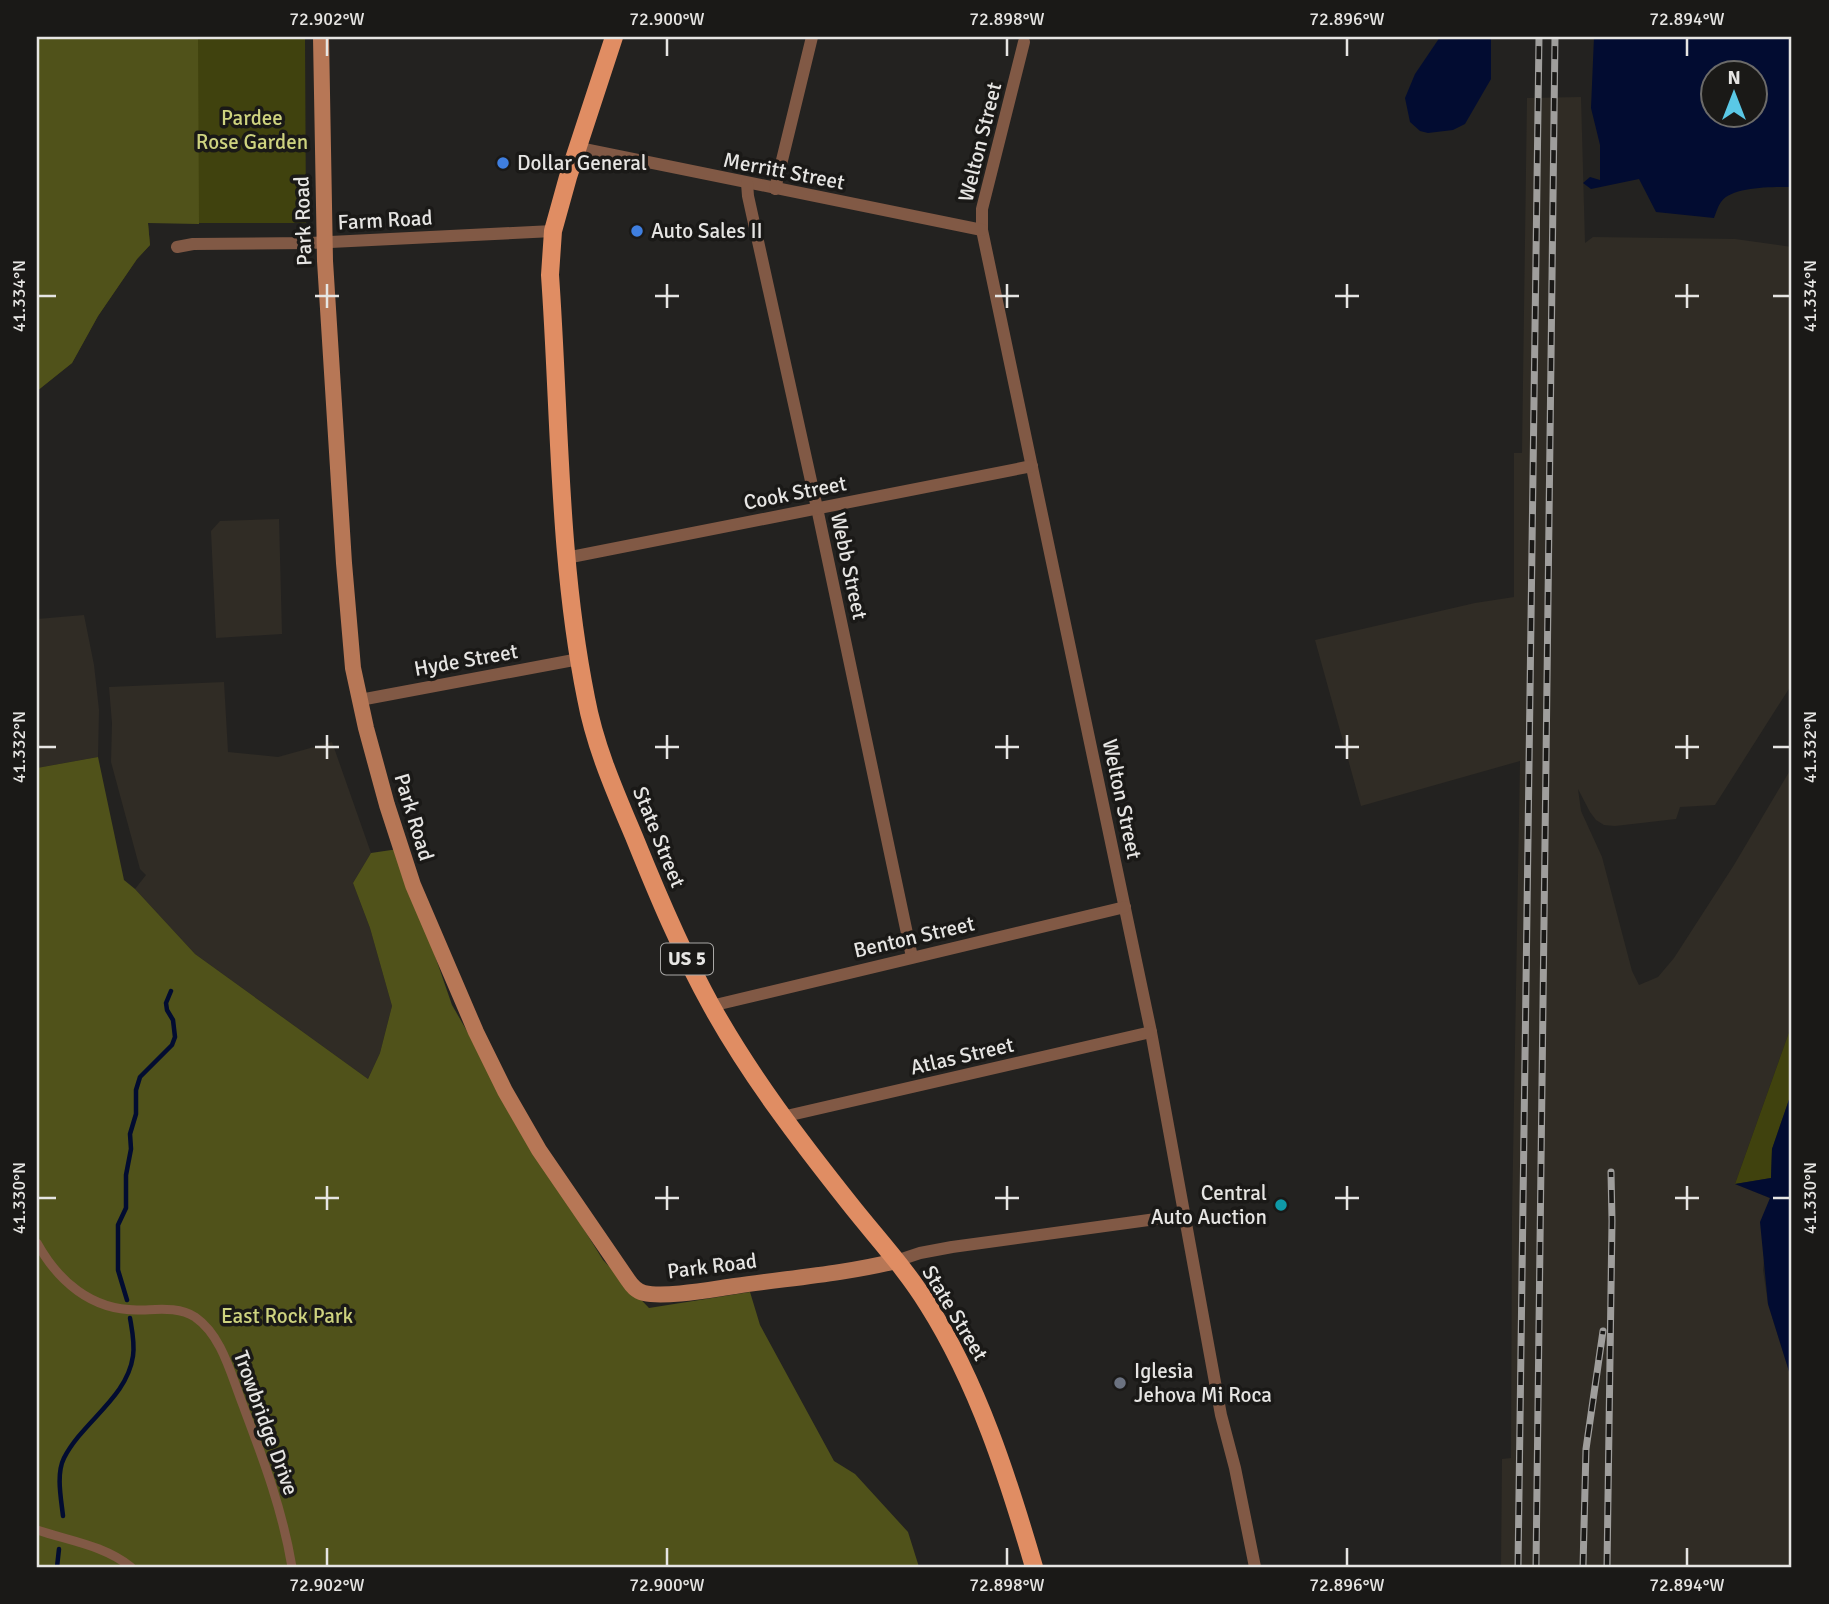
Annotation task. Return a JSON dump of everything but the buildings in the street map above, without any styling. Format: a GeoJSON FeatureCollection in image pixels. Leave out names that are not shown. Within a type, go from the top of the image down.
{"type":"FeatureCollection","features":[{"type":"Feature","properties":{"kind":"main road","name":"Park Road"},"geometry":{"type":"LineString","coordinates":[[321,37],[324,242],[353,668],[374,759],[404,860],[475,1032],[539,1150],[634,1288],[646,1293],[676,1293],[865,1269],[896,1261]]}},
{"type":"Feature","properties":{"kind":"main road","name":"State Street"},"geometry":{"type":"LineString","coordinates":[[614,37],[553,231],[550,275],[570,609],[587,703],[620,803],[666,915],[712,1006],[782,1117],[927,1302],[967,1377],[1034,1567]]}},
{"type":"Feature","properties":{"kind":"street"},"geometry":{"type":"LineString","coordinates":[[775,189],[812,37]]}},
{"type":"Feature","properties":{"kind":"street","name":"Welton Street"},"geometry":{"type":"LineString","coordinates":[[1024,42],[982,209],[982,230],[1151,1032],[1221,1415],[1255,1567]]}},
{"type":"Feature","properties":{"kind":"street","name":"Merritt Street"},"geometry":{"type":"LineString","coordinates":[[579,148],[982,230]]}},
{"type":"Feature","properties":{"kind":"street","name":"Webb Street"},"geometry":{"type":"LineString","coordinates":[[747,183],[912,957]]}},
{"type":"Feature","properties":{"kind":"street","name":"Farm Road"},"geometry":{"type":"LineString","coordinates":[[177,247],[219,243],[324,242],[553,231]]}},
{"type":"Feature","properties":{"kind":"street","name":"Cook Street"},"geometry":{"type":"LineString","coordinates":[[566,558],[1032,466]]}},
{"type":"Feature","properties":{"kind":"street","name":"Hyde Street"},"geometry":{"type":"LineString","coordinates":[[360,700],[579,659]]}},
{"type":"Feature","properties":{"kind":"street","name":"Benton Street"},"geometry":{"type":"LineString","coordinates":[[712,1006],[1125,907]]}},
{"type":"Feature","properties":{"kind":"street","name":"Atlas Street"},"geometry":{"type":"LineString","coordinates":[[782,1117],[1151,1032]]}},
{"type":"Feature","properties":{"kind":"street"},"geometry":{"type":"LineString","coordinates":[[896,1261],[952,1247],[1185,1215]]}},
{"type":"Feature","properties":{"kind":"street","name":"Trowbridge Drive"},"geometry":{"type":"LineString","coordinates":[[37,1242],[53,1269],[64,1281],[88,1297],[129,1310],[181,1311],[193,1316],[211,1332],[229,1368],[267,1469],[280,1508],[292,1567]]}},
{"type":"Feature","properties":{"kind":"street"},"geometry":{"type":"LineString","coordinates":[[37,1530],[96,1547],[131,1567]]}},
{"type":"Feature","properties":{"kind":"shaded area"},"geometry":{"type":"Polygon","coordinates":[[[1581,97],[1585,243],[1593,237],[1735,239],[1792,247],[1792,684],[1715,805],[1680,807],[1676,819],[1604,825],[1590,812],[1578,789],[1581,811],[1602,857],[1632,971],[1639,985],[1658,977],[1674,958],[1734,865],[1792,767],[1792,1024],[1735,1184],[1770,1198],[1763,1270],[1768,1304],[1792,1381],[1792,1567],[1501,1567],[1502,1459],[1511,1458],[1512,1216],[1520,761],[1361,806],[1315,640],[1475,603],[1514,597],[1514,453],[1522,453],[1527,98],[1581,97]]]}},
{"type":"Feature","properties":{"kind":"shaded area"},"geometry":{"type":"Polygon","coordinates":[[[279,519],[282,634],[216,638],[211,531],[220,521],[279,519]]]}},
{"type":"Feature","properties":{"kind":"shaded area"},"geometry":{"type":"Polygon","coordinates":[[[84,615],[99,710],[98,757],[37,768],[37,619],[84,615]]]}},
{"type":"Feature","properties":{"kind":"shaded area"},"geometry":{"type":"Polygon","coordinates":[[[224,682],[228,752],[278,757],[332,742],[371,853],[353,883],[370,928],[392,1006],[380,1053],[368,1079],[195,954],[135,889],[146,875],[140,869],[111,762],[109,687],[224,682]]]}},
{"type":"Feature","properties":{"kind":"green space","name":"Pardee Rose Garden"},"geometry":{"type":"Polygon","coordinates":[[[37,37],[305,37],[306,223],[148,223],[150,245],[137,259],[98,316],[72,363],[37,391],[37,37]]]}},
{"type":"Feature","properties":{"kind":"green space"},"geometry":{"type":"Polygon","coordinates":[[[37,37],[198,37],[199,224],[148,223],[150,245],[137,259],[98,316],[72,363],[37,391],[37,37]]]}},
{"type":"Feature","properties":{"kind":"green space","name":"East Rock Park"},"geometry":{"type":"Polygon","coordinates":[[[98,757],[124,880],[195,954],[368,1079],[380,1053],[392,1006],[370,928],[353,883],[371,853],[398,849],[452,1005],[541,1160],[603,1260],[649,1308],[750,1292],[760,1325],[834,1461],[855,1474],[908,1532],[919,1567],[37,1567],[37,768],[98,757]]]}},
{"type":"Feature","properties":{"kind":"green space"},"geometry":{"type":"Polygon","coordinates":[[[1792,1024],[1792,1091],[1772,1149],[1771,1178],[1735,1184],[1792,1024]]]}},
{"type":"Feature","properties":{"kind":"water"},"geometry":{"type":"Polygon","coordinates":[[[1440,37],[1491,37],[1491,79],[1465,124],[1453,130],[1428,133],[1420,131],[1410,122],[1405,98],[1415,74],[1440,37]]]}},
{"type":"Feature","properties":{"kind":"water"},"geometry":{"type":"Polygon","coordinates":[[[1594,37],[1792,37],[1792,187],[1754,188],[1734,193],[1721,202],[1714,218],[1656,212],[1639,179],[1591,189],[1583,183],[1590,177],[1600,180],[1600,145],[1591,108],[1594,37]]]}},
{"type":"Feature","properties":{"kind":"water"},"geometry":{"type":"Polygon","coordinates":[[[1792,1091],[1792,1381],[1768,1304],[1760,1222],[1770,1198],[1735,1184],[1771,1178],[1772,1149],[1792,1091]]]}},
{"type":"Feature","properties":{"kind":"waterway"},"geometry":{"type":"LineString","coordinates":[[127,1300],[118,1270],[118,1225],[126,1208],[126,1175],[131,1149],[130,1134],[136,1114],[136,1090],[140,1077],[172,1045],[175,1037],[173,1020],[166,1003],[171,991]]}},
{"type":"Feature","properties":{"kind":"waterway"},"geometry":{"type":"LineString","coordinates":[[63,1516],[60,1471],[64,1458],[82,1432],[114,1397],[129,1371],[134,1346],[130,1318]]}},
{"type":"Feature","properties":{"kind":"waterway"},"geometry":{"type":"LineString","coordinates":[[57,1567],[59,1549]]}},
{"type":"Feature","properties":{"kind":"railway"},"geometry":{"type":"LineString","coordinates":[[1518,1567],[1539,37]]}},
{"type":"Feature","properties":{"kind":"railway"},"geometry":{"type":"LineString","coordinates":[[1536,1567],[1555,37]]}},
{"type":"Feature","properties":{"kind":"railway"},"geometry":{"type":"LineString","coordinates":[[1607,1567],[1611,1172]]}},
{"type":"Feature","properties":{"kind":"railway"},"geometry":{"type":"LineString","coordinates":[[1583,1567],[1586,1449],[1603,1331]]}},
{"type":"Feature","properties":{"kind":"place","name":"Dollar General"},"geometry":{"type":"Point","coordinates":[503,163]}},
{"type":"Feature","properties":{"kind":"place","name":"Auto Sales II"},"geometry":{"type":"Point","coordinates":[637,231]}},
{"type":"Feature","properties":{"kind":"place","name":"Central Auto Auction"},"geometry":{"type":"Point","coordinates":[1281,1205]}},
{"type":"Feature","properties":{"kind":"place","name":"Iglesia Jehova Mi Roca"},"geometry":{"type":"Point","coordinates":[1120,1383]}}]}
